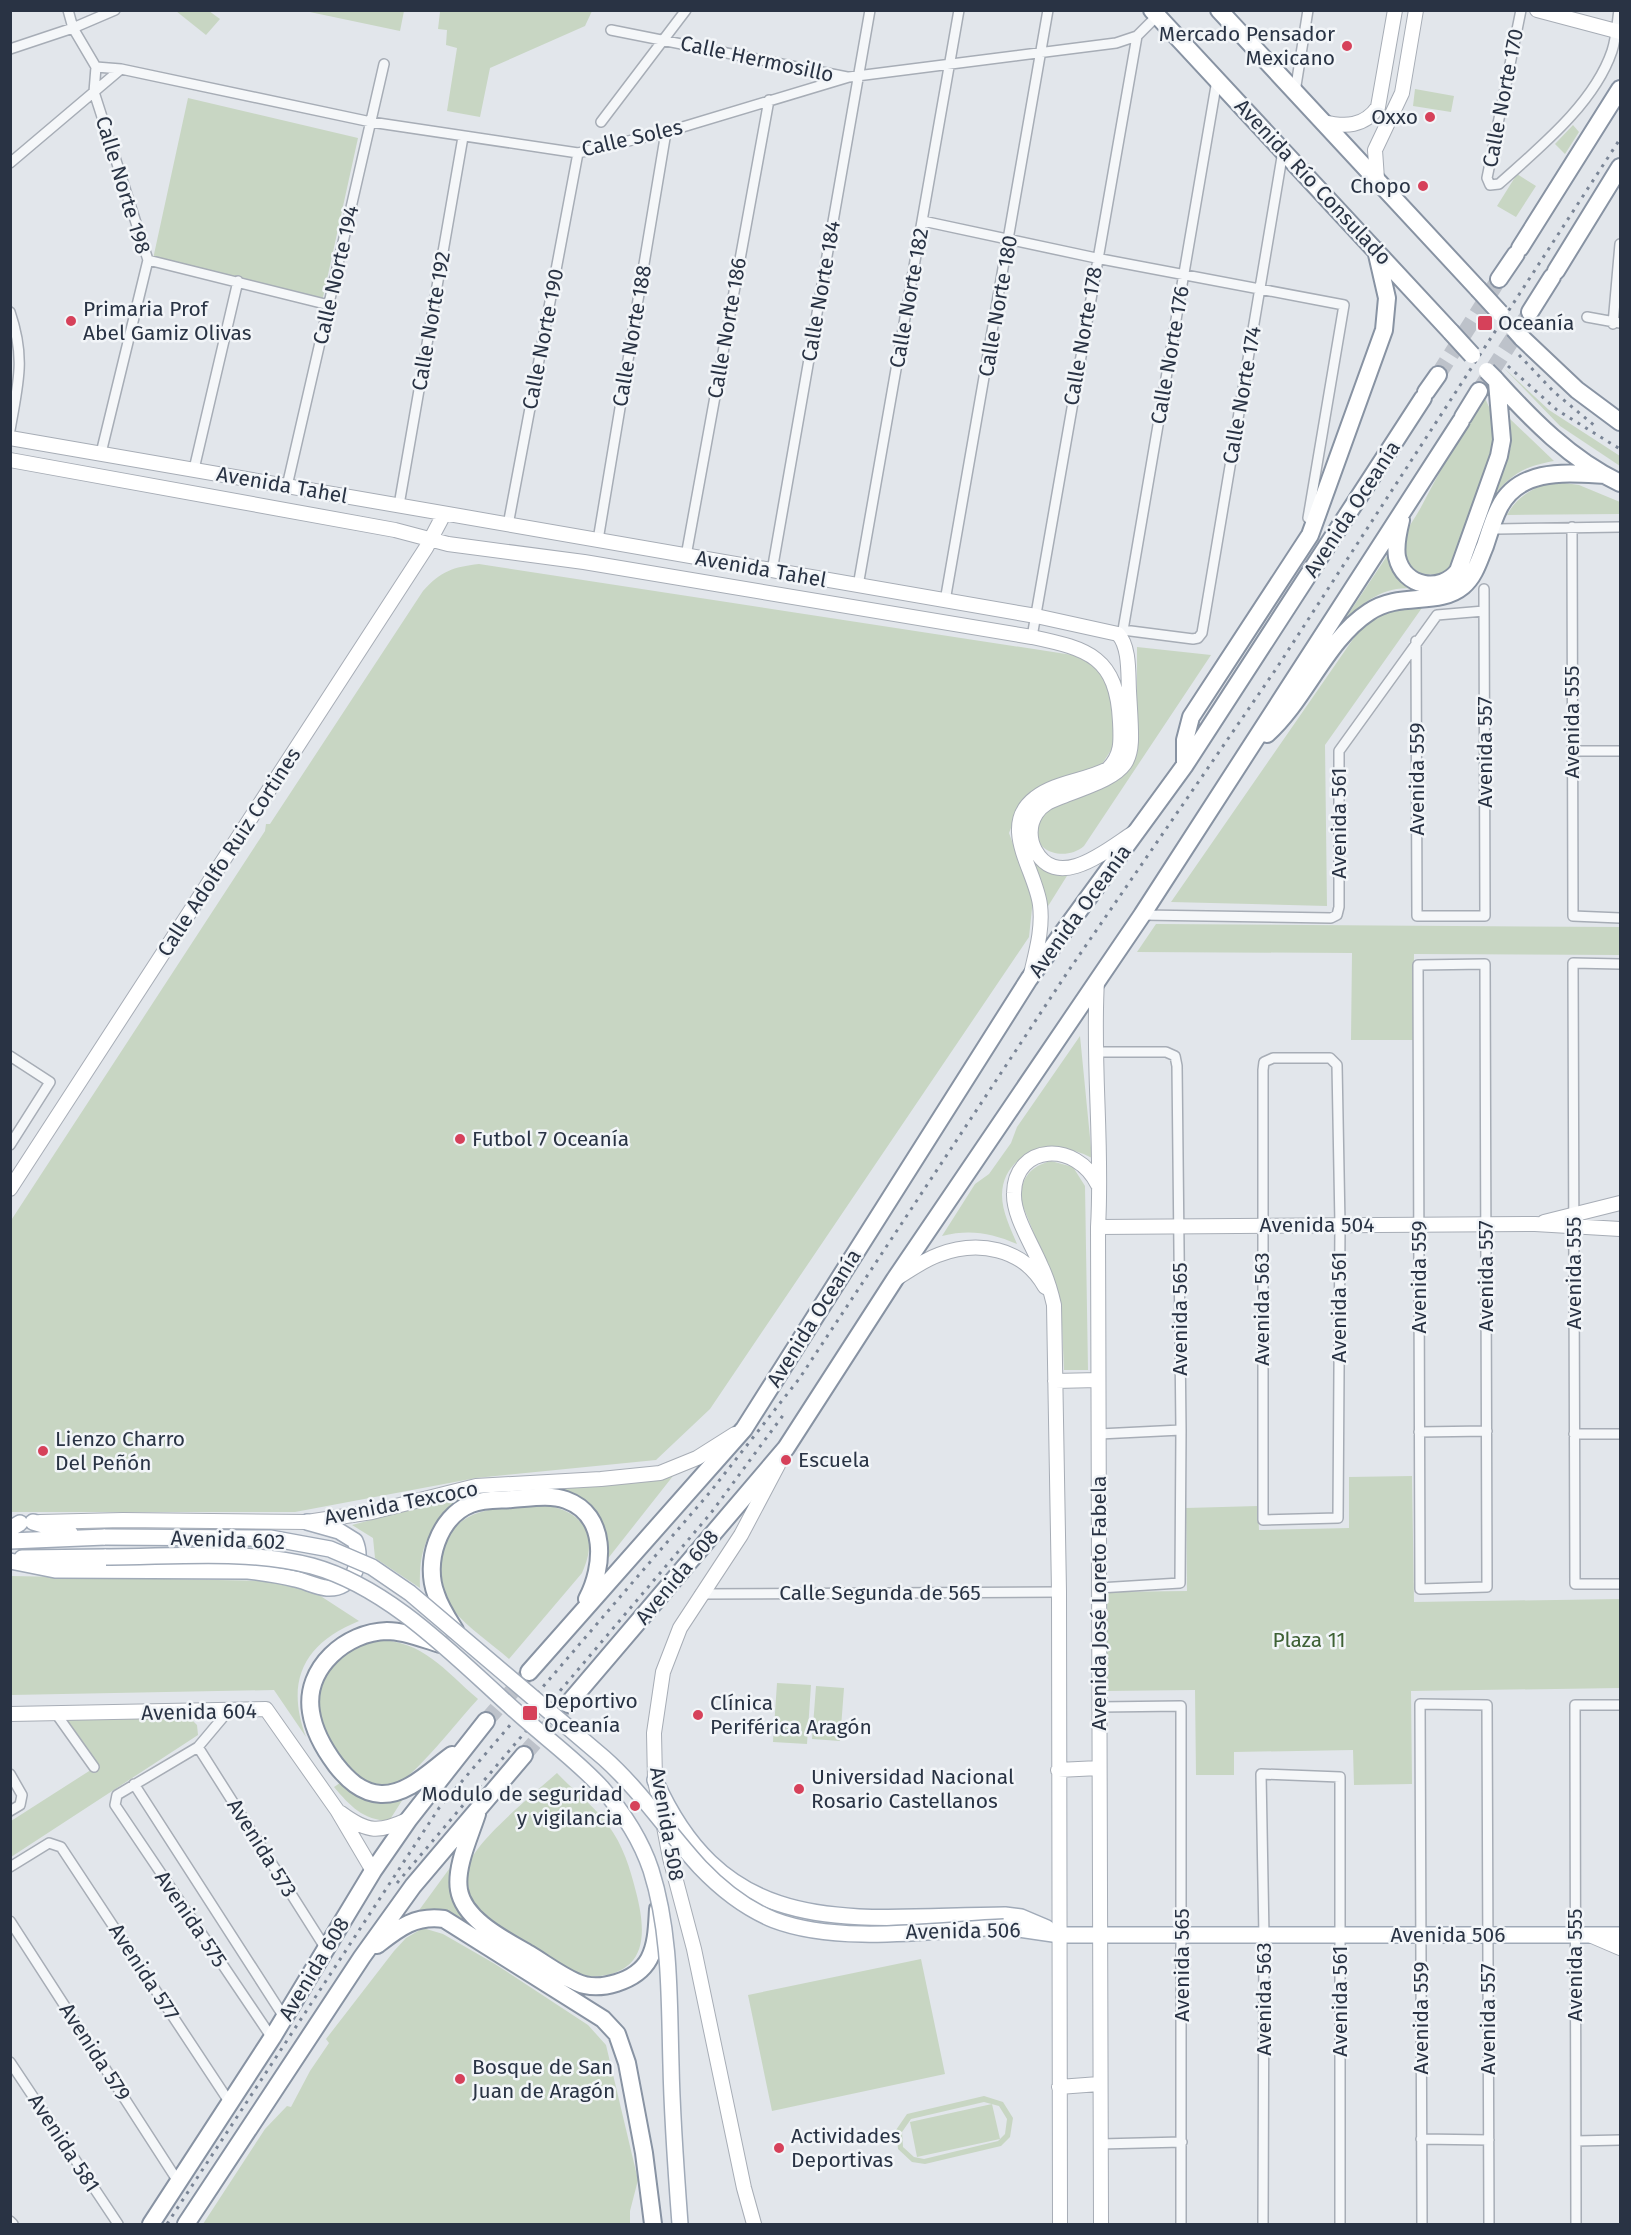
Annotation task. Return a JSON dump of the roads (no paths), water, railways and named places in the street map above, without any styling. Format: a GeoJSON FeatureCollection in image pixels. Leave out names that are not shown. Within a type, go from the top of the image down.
{"type":"FeatureCollection","features":[{"type":"Feature","properties":{"kind":"highway"},"geometry":{"type":"LineString","coordinates":[[1219,10],[1500,313]]}},
{"type":"Feature","properties":{"kind":"highway","name":"Avenida Río Consulado"},"geometry":{"type":"LineString","coordinates":[[1154,13],[1472,355]]}},
{"type":"Feature","properties":{"kind":"highway"},"geometry":{"type":"LineString","coordinates":[[1499,279],[1620,89]]}},
{"type":"Feature","properties":{"kind":"highway"},"geometry":{"type":"LineString","coordinates":[[1530,312],[1620,167]]}},
{"type":"Feature","properties":{"kind":"highway"},"geometry":{"type":"LineString","coordinates":[[1185,765],[1185,740],[1191,717],[1317,520],[1384,330],[1387,298],[1376,250]]}},
{"type":"Feature","properties":{"kind":"highway"},"geometry":{"type":"LineString","coordinates":[[1518,333],[1560,376],[1620,422]]}},
{"type":"Feature","properties":{"kind":"highway","name":"Avenida Oceanía"},"geometry":{"type":"LineString","coordinates":[[744,1429],[1029,979],[1185,765],[1438,375]]}},
{"type":"Feature","properties":{"kind":"highway"},"geometry":{"type":"LineString","coordinates":[[1402,511],[1396,545],[1397,559],[1403,571],[1413,580],[1425,585],[1448,582],[1458,571],[1499,456],[1502,440],[1493,377],[1559,442],[1613,479]]}},
{"type":"Feature","properties":{"kind":"highway","name":"Avenida Oceanía"},"geometry":{"type":"LineString","coordinates":[[786,1448],[895,1279],[1142,915],[1479,391]]}},
{"type":"Feature","properties":{"kind":"highway"},"geometry":{"type":"LineString","coordinates":[[1246,752],[1286,714],[1345,633],[1360,618],[1394,600],[1449,594],[1468,581],[1476,568],[1500,506],[1514,490],[1532,479],[1547,474],[1613,479]]}},
{"type":"Feature","properties":{"kind":"highway"},"geometry":{"type":"LineString","coordinates":[[529,1672],[744,1429]]}},
{"type":"Feature","properties":{"kind":"highway","name":"Avenida 608"},"geometry":{"type":"LineString","coordinates":[[568,1704],[786,1448]]}},
{"type":"Feature","properties":{"kind":"highway"},"geometry":{"type":"LineString","coordinates":[[456,1632],[435,1592],[433,1549],[449,1520],[469,1504],[551,1497],[566,1500],[580,1507],[593,1526],[600,1550],[599,1568],[590,1593],[576,1617]]}},
{"type":"Feature","properties":{"kind":"highway"},"geometry":{"type":"LineString","coordinates":[[440,1644],[405,1633],[387,1631],[352,1639],[323,1664],[315,1678],[310,1710],[324,1749],[345,1777],[369,1792],[381,1794],[404,1789],[465,1746]]}},
{"type":"Feature","properties":{"kind":"highway","name":"Avenida 608"},"geometry":{"type":"LineString","coordinates":[[151,2224],[272,2038],[373,1871],[409,1819],[486,1721]]}},
{"type":"Feature","properties":{"kind":"highway","name":"Avenida 608"},"geometry":{"type":"LineString","coordinates":[[186,2224],[362,1957],[413,1886],[524,1755]]}},
{"type":"Feature","properties":{"kind":"highway"},"geometry":{"type":"LineString","coordinates":[[480,1806],[461,1865],[459,1890],[468,1907],[480,1922],[578,1984],[610,1985],[634,1976],[649,1959],[656,1939],[658,1902]]}},
{"type":"Feature","properties":{"kind":"highway"},"geometry":{"type":"LineString","coordinates":[[362,1957],[403,1924],[419,1918],[444,1919],[603,2019],[617,2034],[627,2063],[644,2153],[653,2224]]}},
{"type":"Feature","properties":{"kind":"main road"},"geometry":{"type":"LineString","coordinates":[[10,1560],[55,1570],[248,1571],[279,1575],[326,1588],[346,1582],[358,1566],[359,1553],[355,1541],[339,1531],[308,1522]]}},
{"type":"Feature","properties":{"kind":"main road"},"geometry":{"type":"LineString","coordinates":[[18,1524],[81,1537]]}},
{"type":"Feature","properties":{"kind":"main road","name":"Avenida 602"},"geometry":{"type":"LineString","coordinates":[[10,1541],[81,1537],[248,1536],[330,1549],[372,1567],[410,1593],[456,1632]]}},
{"type":"Feature","properties":{"kind":"main road","name":"Avenida 602"},"geometry":{"type":"LineString","coordinates":[[10,1560],[106,1557],[262,1558],[310,1566],[368,1589],[440,1644]]}},
{"type":"Feature","properties":{"kind":"main road","name":"Avenida 506"},"geometry":{"type":"LineString","coordinates":[[456,1632],[623,1775],[701,1868],[735,1898],[773,1920],[817,1931],[866,1933],[1004,1927],[1060,1935],[1620,1935]]}},
{"type":"Feature","properties":{"kind":"main road","name":"Avenida 508"},"geometry":{"type":"LineString","coordinates":[[440,1644],[601,1787],[640,1840],[658,1902],[667,1955],[672,2115],[680,2224]]}},
{"type":"Feature","properties":{"kind":"main road"},"geometry":{"type":"LineString","coordinates":[[655,1780],[670,1814],[715,1868],[744,1888],[775,1903],[802,1912],[832,1917],[1005,1915],[1021,1917],[1060,1935]]}},
{"type":"Feature","properties":{"kind":"street"},"geometry":{"type":"LineString","coordinates":[[68,10],[73,28],[96,67],[94,92]]}},
{"type":"Feature","properties":{"kind":"street"},"geometry":{"type":"LineString","coordinates":[[10,49],[73,28],[115,10]]}},
{"type":"Feature","properties":{"kind":"street"},"geometry":{"type":"LineString","coordinates":[[601,122],[686,10]]}},
{"type":"Feature","properties":{"kind":"street","name":"Calle Norte 184"},"geometry":{"type":"LineString","coordinates":[[771,571],[854,77],[870,10]]}},
{"type":"Feature","properties":{"kind":"street","name":"Calle Norte 182"},"geometry":{"type":"LineString","coordinates":[[858,586],[959,10]]}},
{"type":"Feature","properties":{"kind":"street","name":"Calle Norte 180"},"geometry":{"type":"LineString","coordinates":[[945,601],[1043,51],[1048,10]]}},
{"type":"Feature","properties":{"kind":"street"},"geometry":{"type":"LineString","coordinates":[[1296,92],[1308,10]]}},
{"type":"Feature","properties":{"kind":"street"},"geometry":{"type":"LineString","coordinates":[[1323,122],[1346,126],[1358,124],[1378,107],[1395,10]]}},
{"type":"Feature","properties":{"kind":"street"},"geometry":{"type":"LineString","coordinates":[[1377,179],[1375,150],[1402,93],[1416,10]]}},
{"type":"Feature","properties":{"kind":"street","name":"Calle Norte 170"},"geometry":{"type":"LineString","coordinates":[[1521,10],[1487,178],[1490,185],[1499,184],[1559,130],[1602,75],[1618,32]]}},
{"type":"Feature","properties":{"kind":"street"},"geometry":{"type":"LineString","coordinates":[[1537,10],[1618,32],[1619,10]]}},
{"type":"Feature","properties":{"kind":"street","name":"Calle Soles"},"geometry":{"type":"LineString","coordinates":[[96,67],[122,69],[371,122],[578,153],[666,132],[854,77],[1116,43],[1137,36],[1154,13]]}},
{"type":"Feature","properties":{"kind":"street","name":"Calle Hermosillo"},"geometry":{"type":"LineString","coordinates":[[610,30],[854,77]]}},
{"type":"Feature","properties":{"kind":"street","name":"Calle Norte 178"},"geometry":{"type":"LineString","coordinates":[[1032,637],[1096,258],[1137,36]]}},
{"type":"Feature","properties":{"kind":"street","name":"Calle Norte 194"},"geometry":{"type":"LineString","coordinates":[[287,486],[384,64]]}},
{"type":"Feature","properties":{"kind":"street"},"geometry":{"type":"LineString","coordinates":[[10,163],[122,69]]}},
{"type":"Feature","properties":{"kind":"street","name":"Calle Norte 176"},"geometry":{"type":"LineString","coordinates":[[1120,632],[1217,80]]}},
{"type":"Feature","properties":{"kind":"street","name":"Calle Norte 198"},"geometry":{"type":"LineString","coordinates":[[94,92],[148,260],[100,453]]}},
{"type":"Feature","properties":{"kind":"street","name":"Calle Norte 186"},"geometry":{"type":"LineString","coordinates":[[686,556],[769,100]]}},
{"type":"Feature","properties":{"kind":"street","name":"Calle Norte 188"},"geometry":{"type":"LineString","coordinates":[[598,540],[666,132]]}},
{"type":"Feature","properties":{"kind":"street","name":"Calle Norte 192"},"geometry":{"type":"LineString","coordinates":[[399,506],[463,137]]}},
{"type":"Feature","properties":{"kind":"street","name":"Calle Norte 174"},"geometry":{"type":"LineString","coordinates":[[1198,638],[1202,633],[1283,150]]}},
{"type":"Feature","properties":{"kind":"street","name":"Calle Norte 190"},"geometry":{"type":"LineString","coordinates":[[508,525],[578,153]]}},
{"type":"Feature","properties":{"kind":"street"},"geometry":{"type":"LineString","coordinates":[[923,221],[1096,258],[1344,304],[1308,518]]}},
{"type":"Feature","properties":{"kind":"street"},"geometry":{"type":"LineString","coordinates":[[1587,317],[1617,323],[1620,244]]}},
{"type":"Feature","properties":{"kind":"street"},"geometry":{"type":"LineString","coordinates":[[148,260],[329,305]]}},
{"type":"Feature","properties":{"kind":"street"},"geometry":{"type":"LineString","coordinates":[[194,469],[238,281]]}},
{"type":"Feature","properties":{"kind":"street"},"geometry":{"type":"LineString","coordinates":[[10,312],[21,351],[21,368],[10,430]]}},
{"type":"Feature","properties":{"kind":"street"},"geometry":{"type":"LineString","coordinates":[[1596,405],[1620,412]]}},
{"type":"Feature","properties":{"kind":"street","name":"Avenida Tahel"},"geometry":{"type":"LineString","coordinates":[[10,438],[1120,632],[1198,638]]}},
{"type":"Feature","properties":{"kind":"street","name":"Avenida Tahel"},"geometry":{"type":"LineString","coordinates":[[10,460],[395,530],[430,541],[584,562],[1074,645],[1102,664],[1114,683],[1118,696],[1121,744],[1115,762],[1108,769],[1045,791],[1033,799],[1022,816],[1018,837],[1040,904],[1041,925],[1029,979]]}},
{"type":"Feature","properties":{"kind":"street","name":"Calle Adolfo Ruiz Cortines"},"geometry":{"type":"LineString","coordinates":[[10,1189],[430,541],[444,514]]}},
{"type":"Feature","properties":{"kind":"street","name":"Avenida 555"},"geometry":{"type":"LineString","coordinates":[[1572,527],[1573,916],[1620,918]]}},
{"type":"Feature","properties":{"kind":"street"},"geometry":{"type":"LineString","coordinates":[[1497,529],[1620,527]]}},
{"type":"Feature","properties":{"kind":"street","name":"Avenida 557"},"geometry":{"type":"LineString","coordinates":[[1417,916],[1485,916],[1484,589]]}},
{"type":"Feature","properties":{"kind":"street","name":"Avenida 561"},"geometry":{"type":"LineString","coordinates":[[1142,915],[1331,918],[1336,915],[1339,907],[1339,751],[1416,641],[1439,613],[1484,612]]}},
{"type":"Feature","properties":{"kind":"street"},"geometry":{"type":"LineString","coordinates":[[1120,632],[1128,678],[1132,745],[1128,759],[1113,777],[1042,806],[1031,826],[1031,837],[1034,848],[1049,865],[1073,868],[1140,829]]}},
{"type":"Feature","properties":{"kind":"street","name":"Avenida 559"},"geometry":{"type":"LineString","coordinates":[[1416,641],[1417,916]]}},
{"type":"Feature","properties":{"kind":"street"},"geometry":{"type":"LineString","coordinates":[[1572,752],[1620,752]]}},
{"type":"Feature","properties":{"kind":"street","name":"Avenida 555"},"geometry":{"type":"LineString","coordinates":[[1620,964],[1573,963],[1575,1584],[1620,1584]]}},
{"type":"Feature","properties":{"kind":"street","name":"Avenida 557"},"geometry":{"type":"LineString","coordinates":[[1420,1589],[1487,1587],[1485,964]]}},
{"type":"Feature","properties":{"kind":"street","name":"Avenida 559"},"geometry":{"type":"LineString","coordinates":[[1420,1589],[1418,965],[1485,964]]}},
{"type":"Feature","properties":{"kind":"street","name":"Avenida José Loreto Fabela"},"geometry":{"type":"LineString","coordinates":[[1097,981],[1095,1052],[1101,1190],[1098,1227],[1098,1935],[1101,2224]]}},
{"type":"Feature","properties":{"kind":"street","name":"Avenida 565"},"geometry":{"type":"LineString","coordinates":[[1095,1052],[1166,1052],[1175,1056],[1178,1066],[1180,1225],[1180,1583],[1099,1588]]}},
{"type":"Feature","properties":{"kind":"street"},"geometry":{"type":"LineString","coordinates":[[10,1056],[50,1082],[10,1145]]}},
{"type":"Feature","properties":{"kind":"street","name":"Avenida 563"},"geometry":{"type":"LineString","coordinates":[[1335,1061],[1326,1058],[1273,1058],[1264,1062],[1263,1520],[1338,1518]]}},
{"type":"Feature","properties":{"kind":"street","name":"Avenida 561"},"geometry":{"type":"LineString","coordinates":[[1335,1061],[1340,1225],[1338,1518]]}},
{"type":"Feature","properties":{"kind":"street"},"geometry":{"type":"LineString","coordinates":[[1054,1305],[1042,1268],[1015,1205],[1014,1191],[1018,1177],[1037,1157],[1051,1153],[1065,1154],[1078,1159],[1092,1171],[1101,1190]]}},
{"type":"Feature","properties":{"kind":"street","name":"Avenida 504"},"geometry":{"type":"LineString","coordinates":[[1535,1224],[1620,1203]]}},
{"type":"Feature","properties":{"kind":"street","name":"Avenida 504"},"geometry":{"type":"LineString","coordinates":[[1098,1227],[1262,1224],[1535,1224],[1574,1228],[1620,1228]]}},
{"type":"Feature","properties":{"kind":"street"},"geometry":{"type":"LineString","coordinates":[[895,1279],[936,1255],[959,1248],[983,1247],[1006,1251],[1026,1264],[1042,1282],[1054,1305]]}},
{"type":"Feature","properties":{"kind":"street","name":"Avenida José Loreto Fabela"},"geometry":{"type":"LineString","coordinates":[[1054,1305],[1059,1592],[1059,2224]]}},
{"type":"Feature","properties":{"kind":"street"},"geometry":{"type":"LineString","coordinates":[[1055,1380],[1098,1380]]}},
{"type":"Feature","properties":{"kind":"street","name":"Avenida Texcoco"},"geometry":{"type":"LineString","coordinates":[[18,1524],[123,1520],[308,1522],[372,1512],[476,1486],[601,1479],[660,1473],[697,1458],[744,1429]]}},
{"type":"Feature","properties":{"kind":"street"},"geometry":{"type":"LineString","coordinates":[[1099,1434],[1181,1430]]}},
{"type":"Feature","properties":{"kind":"street"},"geometry":{"type":"LineString","coordinates":[[1419,1432],[1487,1431]]}},
{"type":"Feature","properties":{"kind":"street"},"geometry":{"type":"LineString","coordinates":[[1574,1434],[1620,1434]]}},
{"type":"Feature","properties":{"kind":"street","name":"Avenida 508"},"geometry":{"type":"LineString","coordinates":[[754,2224],[744,2188],[655,1780],[654,1733],[663,1672],[680,1628],[700,1593],[741,1536],[786,1448]]}},
{"type":"Feature","properties":{"kind":"street","name":"Calle Segunda de 565"},"geometry":{"type":"LineString","coordinates":[[700,1593],[1059,1592]]}},
{"type":"Feature","properties":{"kind":"street","name":"Avenida 559"},"geometry":{"type":"LineString","coordinates":[[1422,2224],[1420,1704],[1487,1705]]}},
{"type":"Feature","properties":{"kind":"street","name":"Avenida 557"},"geometry":{"type":"LineString","coordinates":[[1487,1705],[1489,2224]]}},
{"type":"Feature","properties":{"kind":"street","name":"Avenida 555"},"geometry":{"type":"LineString","coordinates":[[1576,2224],[1582,1934],[1575,1705],[1620,1705]]}},
{"type":"Feature","properties":{"kind":"street","name":"Avenida 565"},"geometry":{"type":"LineString","coordinates":[[1099,1707],[1181,1706],[1181,2224]]}},
{"type":"Feature","properties":{"kind":"street","name":"Avenida 604"},"geometry":{"type":"LineString","coordinates":[[10,1714],[57,1715],[266,1709],[337,1810],[373,1871]]}},
{"type":"Feature","properties":{"kind":"street"},"geometry":{"type":"LineString","coordinates":[[230,1710],[198,1747],[134,1784],[284,2017]]}},
{"type":"Feature","properties":{"kind":"street"},"geometry":{"type":"LineString","coordinates":[[57,1715],[94,1767]]}},
{"type":"Feature","properties":{"kind":"street","name":"Avenida 573"},"geometry":{"type":"LineString","coordinates":[[198,1747],[326,1949]]}},
{"type":"Feature","properties":{"kind":"street"},"geometry":{"type":"LineString","coordinates":[[1058,1770],[1099,1768]]}},
{"type":"Feature","properties":{"kind":"street"},"geometry":{"type":"LineString","coordinates":[[10,1774],[22,1798],[20,1805],[10,1811]]}},
{"type":"Feature","properties":{"kind":"street","name":"Avenida 563"},"geometry":{"type":"LineString","coordinates":[[1263,2224],[1264,1936],[1261,1774],[1340,1777]]}},
{"type":"Feature","properties":{"kind":"street","name":"Avenida 561"},"geometry":{"type":"LineString","coordinates":[[1340,1777],[1340,2224]]}},
{"type":"Feature","properties":{"kind":"street","name":"Avenida 575"},"geometry":{"type":"LineString","coordinates":[[134,1784],[114,1799],[115,1805],[272,2038]]}},
{"type":"Feature","properties":{"kind":"street","name":"Avenida 604"},"geometry":{"type":"LineString","coordinates":[[337,1810],[353,1822],[371,1830],[391,1828],[409,1819]]}},
{"type":"Feature","properties":{"kind":"street","name":"Avenida 577"},"geometry":{"type":"LineString","coordinates":[[10,1867],[49,1843],[61,1846],[230,2103]]}},
{"type":"Feature","properties":{"kind":"street","name":"Avenida 579"},"geometry":{"type":"LineString","coordinates":[[10,1921],[179,2182]]}},
{"type":"Feature","properties":{"kind":"street"},"geometry":{"type":"LineString","coordinates":[[1582,1934],[1620,1948]]}},
{"type":"Feature","properties":{"kind":"street","name":"Avenida 581"},"geometry":{"type":"LineString","coordinates":[[10,2062],[118,2224]]}},
{"type":"Feature","properties":{"kind":"street"},"geometry":{"type":"LineString","coordinates":[[1059,2087],[1099,2084]]}},
{"type":"Feature","properties":{"kind":"street"},"geometry":{"type":"LineString","coordinates":[[1421,2139],[1489,2140]]}},
{"type":"Feature","properties":{"kind":"street"},"geometry":{"type":"LineString","coordinates":[[1576,2140],[1620,2140]]}},
{"type":"Feature","properties":{"kind":"street"},"geometry":{"type":"LineString","coordinates":[[1100,2144],[1182,2142]]}},
{"type":"Feature","properties":{"kind":"tunnel"},"geometry":{"type":"LineString","coordinates":[[1438,375],[1499,279]]}},
{"type":"Feature","properties":{"kind":"tunnel"},"geometry":{"type":"LineString","coordinates":[[1479,391],[1530,312]]}},
{"type":"Feature","properties":{"kind":"tunnel"},"geometry":{"type":"LineString","coordinates":[[486,1721],[529,1672]]}},
{"type":"Feature","properties":{"kind":"tunnel"},"geometry":{"type":"LineString","coordinates":[[524,1755],[566,1706]]}},
{"type":"Feature","properties":{"kind":"railway"},"geometry":{"type":"LineString","coordinates":[[167,2224],[439,1808],[711,1491],[799,1379],[1067,973],[1276,669],[1620,139]]}},
{"type":"Feature","properties":{"kind":"railway"},"geometry":{"type":"LineString","coordinates":[[1519,355],[1554,392],[1595,426]]}},
{"type":"Feature","properties":{"kind":"railway"},"geometry":{"type":"LineString","coordinates":[[1508,366],[1557,410],[1620,449]]}},
{"type":"Feature","properties":{"kind":"railway"},"geometry":{"type":"LineString","coordinates":[[397,1883],[711,1513],[784,1414]]}},
{"type":"Feature","properties":{"kind":"place","name":"Mercado Pensador Mexicano"},"geometry":{"type":"Point","coordinates":[1347,46]}},
{"type":"Feature","properties":{"kind":"place","name":"Oxxo"},"geometry":{"type":"Point","coordinates":[1430,117]}},
{"type":"Feature","properties":{"kind":"place","name":"Chopo"},"geometry":{"type":"Point","coordinates":[1423,186]}},
{"type":"Feature","properties":{"kind":"place","name":"Primaria Prof Abel Gamiz Olivas"},"geometry":{"type":"Point","coordinates":[71,321]}},
{"type":"Feature","properties":{"kind":"place","name":"Oceanía"},"geometry":{"type":"Point","coordinates":[1485,323]}},
{"type":"Feature","properties":{"kind":"place","name":"Futbol 7 Oceanía"},"geometry":{"type":"Point","coordinates":[460,1139]}},
{"type":"Feature","properties":{"kind":"place","name":"Lienzo Charro Del Peñón"},"geometry":{"type":"Point","coordinates":[43,1451]}},
{"type":"Feature","properties":{"kind":"place","name":"Escuela"},"geometry":{"type":"Point","coordinates":[786,1460]}},
{"type":"Feature","properties":{"kind":"place","name":"Deportivo Oceanía"},"geometry":{"type":"Point","coordinates":[530,1713]}},
{"type":"Feature","properties":{"kind":"place","name":"Clínica Periférica Aragón"},"geometry":{"type":"Point","coordinates":[698,1715]}},
{"type":"Feature","properties":{"kind":"place","name":"Universidad Nacional Rosario Castellanos"},"geometry":{"type":"Point","coordinates":[799,1789]}},
{"type":"Feature","properties":{"kind":"place","name":"Modulo de seguridad y vigilancia"},"geometry":{"type":"Point","coordinates":[635,1806]}},
{"type":"Feature","properties":{"kind":"place","name":"Bosque de San Juan de Aragón"},"geometry":{"type":"Point","coordinates":[460,2079]}},
{"type":"Feature","properties":{"kind":"place","name":"Actividades Deportivas"},"geometry":{"type":"Point","coordinates":[779,2148]}},
{"type":"Feature","properties":{"kind":"park label","name":"Plaza 11"},"geometry":{"type":"Point","coordinates":[1309,1640]}}]}
